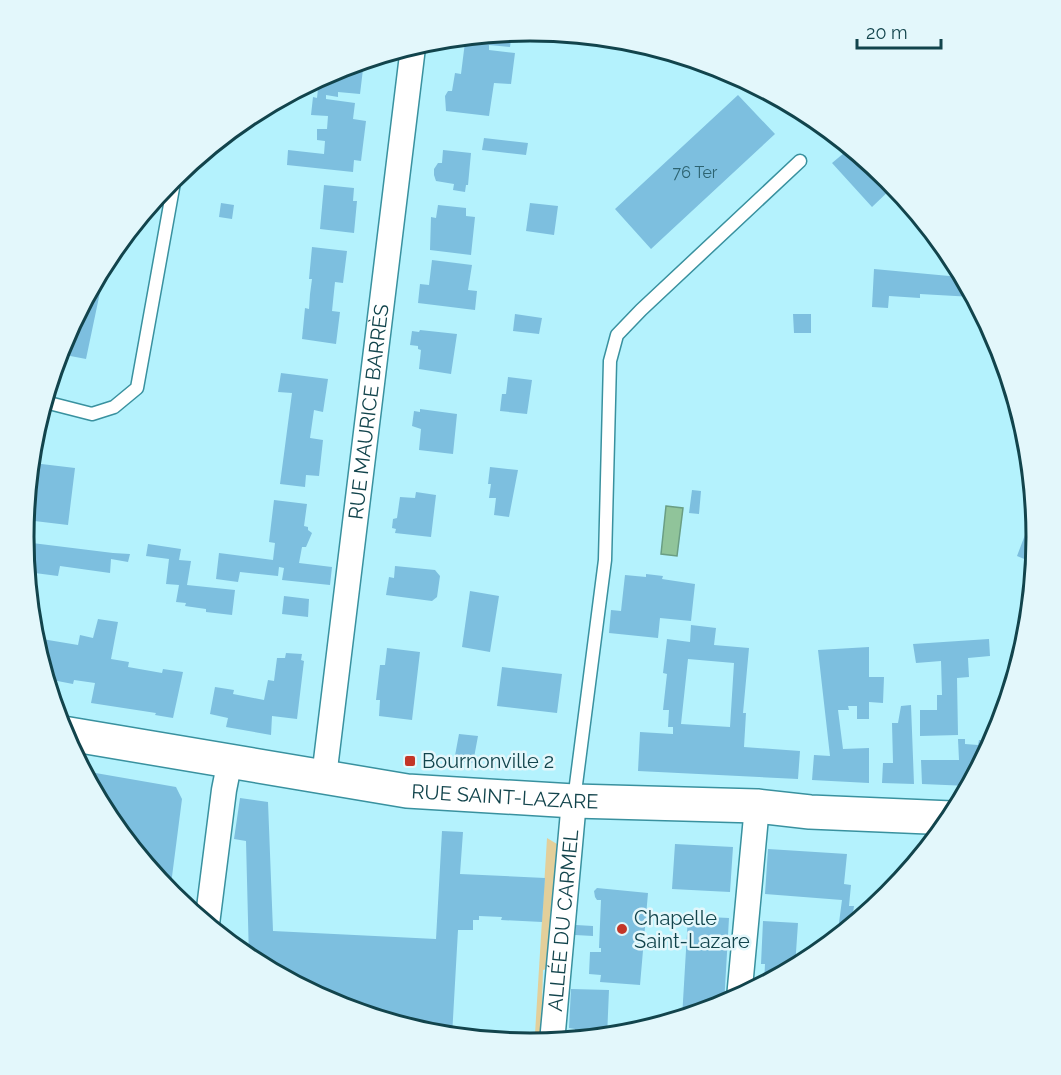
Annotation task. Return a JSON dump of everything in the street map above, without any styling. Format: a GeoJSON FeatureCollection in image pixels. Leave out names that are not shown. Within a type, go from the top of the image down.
{"type":"FeatureCollection","features":[{"type":"Feature","properties":{"kind":"main road","name":"RUE SAINT-LAZARE"},"geometry":{"type":"LineString","coordinates":[[76,735],[407,791],[574,801],[757,806],[810,812],[940,817]]}},
{"type":"Feature","properties":{"kind":"street","name":"RUE MAURICE BARRÈS"},"geometry":{"type":"LineString","coordinates":[[324,777],[412,56]]}},
{"type":"Feature","properties":{"kind":"street"},"geometry":{"type":"LineString","coordinates":[[208,914],[230,760]]}},
{"type":"Feature","properties":{"kind":"street","name":"ALLÉE DU CARMEL"},"geometry":{"type":"LineString","coordinates":[[553,1033],[574,801]]}},
{"type":"Feature","properties":{"kind":"street"},"geometry":{"type":"LineString","coordinates":[[740,987],[757,806]]}},
{"type":"Feature","properties":{"kind":"lane"},"geometry":{"type":"LineString","coordinates":[[574,801],[605,560],[610,361],[617,335],[641,309],[800,161]]}},
{"type":"Feature","properties":{"kind":"lane"},"geometry":{"type":"LineString","coordinates":[[53,404],[92,414],[114,407],[137,388],[172,196]]}},
{"type":"Feature","properties":{"kind":"shaded area"},"geometry":{"type":"Polygon","coordinates":[[[666,506],[683,508],[677,556],[661,554],[666,506]]]}},
{"type":"Feature","properties":{"kind":"shaded area"},"geometry":{"type":"Polygon","coordinates":[[[547,838],[557,844],[547,969],[543,970],[541,1033],[535,1034],[547,838]]]}},
{"type":"Feature","properties":{"kind":"building"},"geometry":{"type":"Polygon","coordinates":[[[511,42],[510,47],[489,45],[489,50],[515,53],[511,84],[494,83],[489,116],[446,111],[445,96],[448,91],[452,91],[455,73],[461,74],[464,46],[511,42]]]}},
{"type":"Feature","properties":{"kind":"building"},"geometry":{"type":"Polygon","coordinates":[[[363,71],[360,94],[338,92],[338,97],[326,95],[326,99],[355,103],[353,119],[366,121],[361,161],[354,160],[353,172],[287,165],[288,150],[324,154],[325,141],[317,140],[317,129],[327,129],[328,116],[311,115],[313,97],[317,98],[318,90],[363,71]]]}},
{"type":"Feature","properties":{"kind":"building"},"geometry":{"type":"Polygon","coordinates":[[[738,95],[775,134],[651,249],[615,209],[738,95]]]}},
{"type":"Feature","properties":{"kind":"building"},"geometry":{"type":"Polygon","coordinates":[[[484,138],[528,143],[526,155],[482,150],[484,138]]]}},
{"type":"Feature","properties":{"kind":"building"},"geometry":{"type":"Polygon","coordinates":[[[443,150],[471,153],[468,185],[466,185],[465,192],[453,190],[454,184],[436,181],[434,169],[438,163],[442,163],[443,150]]]}},
{"type":"Feature","properties":{"kind":"building"},"geometry":{"type":"Polygon","coordinates":[[[844,153],[887,193],[872,207],[832,163],[844,153]]]}},
{"type":"Feature","properties":{"kind":"building"},"geometry":{"type":"Polygon","coordinates":[[[324,185],[354,188],[353,201],[357,201],[354,233],[320,229],[324,185]]]}},
{"type":"Feature","properties":{"kind":"building"},"geometry":{"type":"Polygon","coordinates":[[[221,203],[234,205],[232,219],[219,217],[221,203]]]}},
{"type":"Feature","properties":{"kind":"building"},"geometry":{"type":"Polygon","coordinates":[[[530,203],[558,206],[554,235],[526,231],[530,203]]]}},
{"type":"Feature","properties":{"kind":"building"},"geometry":{"type":"Polygon","coordinates":[[[438,205],[466,208],[466,216],[475,217],[471,255],[430,250],[431,217],[436,218],[438,205]]]}},
{"type":"Feature","properties":{"kind":"building"},"geometry":{"type":"Polygon","coordinates":[[[312,247],[347,251],[343,283],[335,282],[332,311],[340,312],[336,344],[302,339],[305,308],[309,309],[312,247]]]}},
{"type":"Feature","properties":{"kind":"building"},"geometry":{"type":"Polygon","coordinates":[[[432,260],[472,265],[468,290],[477,291],[475,310],[418,303],[420,284],[429,285],[432,260]]]}},
{"type":"Feature","properties":{"kind":"building"},"geometry":{"type":"Polygon","coordinates":[[[874,269],[952,276],[963,296],[920,294],[920,298],[889,296],[888,308],[872,307],[874,269]]]}},
{"type":"Feature","properties":{"kind":"building"},"geometry":{"type":"Polygon","coordinates":[[[100,290],[86,359],[69,356],[100,290]]]}},
{"type":"Feature","properties":{"kind":"building"},"geometry":{"type":"Polygon","coordinates":[[[515,314],[542,318],[539,334],[513,331],[515,314]]]}},
{"type":"Feature","properties":{"kind":"building"},"geometry":{"type":"Polygon","coordinates":[[[793,314],[811,314],[811,333],[794,333],[793,314]]]}},
{"type":"Feature","properties":{"kind":"building"},"geometry":{"type":"Polygon","coordinates":[[[420,330],[457,334],[451,374],[419,369],[421,350],[418,346],[410,345],[412,331],[419,332],[420,330]]]}},
{"type":"Feature","properties":{"kind":"building"},"geometry":{"type":"Polygon","coordinates":[[[281,373],[328,379],[323,412],[314,410],[310,438],[323,440],[319,476],[306,475],[305,487],[280,484],[292,393],[278,392],[281,373]]]}},
{"type":"Feature","properties":{"kind":"building"},"geometry":{"type":"Polygon","coordinates":[[[508,377],[532,380],[527,414],[500,411],[502,394],[506,394],[508,377]]]}},
{"type":"Feature","properties":{"kind":"building"},"geometry":{"type":"Polygon","coordinates":[[[420,409],[457,414],[453,454],[419,450],[421,429],[412,426],[414,411],[420,412],[420,409]]]}},
{"type":"Feature","properties":{"kind":"building"},"geometry":{"type":"Polygon","coordinates":[[[40,464],[75,468],[68,525],[35,521],[40,464]]]}},
{"type":"Feature","properties":{"kind":"building"},"geometry":{"type":"Polygon","coordinates":[[[490,467],[518,470],[509,517],[494,515],[496,498],[489,498],[490,467]]]}},
{"type":"Feature","properties":{"kind":"building"},"geometry":{"type":"Polygon","coordinates":[[[692,490],[701,491],[699,514],[689,513],[692,490]]]}},
{"type":"Feature","properties":{"kind":"building"},"geometry":{"type":"Polygon","coordinates":[[[416,492],[436,495],[431,537],[395,533],[396,529],[392,528],[393,519],[397,518],[400,497],[415,498],[416,492]]]}},
{"type":"Feature","properties":{"kind":"building"},"geometry":{"type":"Polygon","coordinates":[[[274,500],[307,504],[304,526],[308,527],[312,533],[306,547],[302,547],[299,563],[332,567],[330,585],[282,580],[284,568],[279,567],[278,576],[240,572],[238,582],[216,579],[219,553],[273,560],[275,543],[269,542],[274,500]]]}},
{"type":"Feature","properties":{"kind":"building"},"geometry":{"type":"Polygon","coordinates":[[[1026,533],[1025,559],[1017,556],[1026,533]]]}},
{"type":"Feature","properties":{"kind":"building"},"geometry":{"type":"Polygon","coordinates":[[[34,543],[130,554],[128,562],[111,559],[110,573],[60,566],[58,576],[36,573],[34,543]]]}},
{"type":"Feature","properties":{"kind":"building"},"geometry":{"type":"Polygon","coordinates":[[[148,544],[181,549],[179,560],[191,561],[187,585],[235,590],[232,615],[206,612],[206,609],[185,606],[186,603],[176,602],[179,585],[166,584],[169,559],[146,556],[148,544]]]}},
{"type":"Feature","properties":{"kind":"building"},"geometry":{"type":"Polygon","coordinates":[[[395,566],[435,570],[440,576],[437,597],[432,601],[386,595],[389,577],[394,578],[395,566]]]}},
{"type":"Feature","properties":{"kind":"building"},"geometry":{"type":"Polygon","coordinates":[[[646,574],[695,584],[691,621],[660,618],[658,638],[609,633],[611,610],[621,611],[625,575],[646,577],[646,574]]]}},
{"type":"Feature","properties":{"kind":"building"},"geometry":{"type":"Polygon","coordinates":[[[470,591],[499,596],[490,652],[462,647],[470,591]]]}},
{"type":"Feature","properties":{"kind":"building"},"geometry":{"type":"Polygon","coordinates":[[[284,596],[309,599],[308,617],[282,614],[284,596]]]}},
{"type":"Feature","properties":{"kind":"building"},"geometry":{"type":"Polygon","coordinates":[[[98,619],[118,622],[111,659],[129,662],[128,667],[162,673],[163,669],[183,672],[173,718],[155,715],[156,713],[91,703],[95,683],[74,680],[73,684],[56,681],[45,640],[78,645],[80,635],[93,638],[98,619]]]}},
{"type":"Feature","properties":{"kind":"building"},"geometry":{"type":"Polygon","coordinates":[[[691,625],[716,628],[714,645],[749,648],[743,713],[746,713],[744,747],[800,751],[798,779],[638,771],[640,732],[673,734],[673,727],[668,727],[669,710],[663,710],[667,674],[663,673],[667,639],[690,642],[691,625]],[[688,659],[681,724],[730,727],[734,663],[688,659]]]}},
{"type":"Feature","properties":{"kind":"building"},"geometry":{"type":"Polygon","coordinates":[[[989,639],[990,656],[968,658],[969,677],[957,678],[958,735],[920,736],[920,710],[937,710],[937,695],[942,695],[941,661],[916,663],[913,644],[989,639]]]}},
{"type":"Feature","properties":{"kind":"building"},"geometry":{"type":"Polygon","coordinates":[[[869,647],[869,677],[884,677],[883,703],[869,702],[869,719],[857,719],[857,706],[848,706],[849,710],[838,710],[843,749],[869,748],[869,783],[812,780],[814,755],[830,756],[818,650],[869,647]]]}},
{"type":"Feature","properties":{"kind":"building"},"geometry":{"type":"Polygon","coordinates":[[[387,648],[420,652],[412,720],[379,716],[380,700],[376,700],[380,665],[385,665],[387,648]]]}},
{"type":"Feature","properties":{"kind":"building"},"geometry":{"type":"Polygon","coordinates":[[[286,653],[302,654],[301,660],[304,661],[297,719],[272,716],[271,735],[226,727],[228,718],[210,714],[215,687],[234,690],[233,694],[264,700],[268,680],[274,681],[277,658],[285,658],[286,653]]]}},
{"type":"Feature","properties":{"kind":"building"},"geometry":{"type":"Polygon","coordinates":[[[502,667],[562,674],[557,713],[497,706],[502,667]]]}},
{"type":"Feature","properties":{"kind":"building"},"geometry":{"type":"Polygon","coordinates":[[[911,705],[914,784],[882,783],[883,763],[893,763],[892,723],[898,723],[901,706],[911,705]]]}},
{"type":"Feature","properties":{"kind":"building"},"geometry":{"type":"Polygon","coordinates":[[[459,734],[478,736],[473,763],[454,761],[459,734]]]}},
{"type":"Feature","properties":{"kind":"building"},"geometry":{"type":"Polygon","coordinates":[[[958,739],[965,739],[965,744],[978,745],[979,740],[983,740],[960,786],[922,784],[921,760],[959,760],[958,739]]]}},
{"type":"Feature","properties":{"kind":"building"},"geometry":{"type":"Polygon","coordinates":[[[94,773],[176,787],[182,799],[172,879],[118,813],[94,773]]]}},
{"type":"Feature","properties":{"kind":"building"},"geometry":{"type":"Polygon","coordinates":[[[240,798],[268,802],[273,931],[436,939],[442,831],[463,832],[460,874],[545,878],[542,922],[501,920],[502,917],[479,916],[479,920],[473,920],[473,930],[458,930],[453,1027],[402,1017],[341,996],[311,982],[249,945],[246,841],[234,839],[240,798]]]}},
{"type":"Feature","properties":{"kind":"building"},"geometry":{"type":"Polygon","coordinates":[[[675,844],[733,847],[730,892],[672,889],[675,844]]]}},
{"type":"Feature","properties":{"kind":"building"},"geometry":{"type":"Polygon","coordinates":[[[768,849],[847,854],[844,884],[851,885],[849,906],[854,906],[853,914],[839,926],[842,900],[765,894],[768,849]]]}},
{"type":"Feature","properties":{"kind":"building","name":"Chapelle Saint-Lazare"},"geometry":{"type":"Polygon","coordinates":[[[597,888],[648,893],[640,985],[600,982],[601,975],[589,974],[590,952],[601,952],[599,948],[601,900],[595,897],[594,891],[597,888]]]}},
{"type":"Feature","properties":{"kind":"building"},"geometry":{"type":"Polygon","coordinates":[[[688,916],[729,918],[725,994],[683,1009],[688,916]]]}},
{"type":"Feature","properties":{"kind":"building"},"geometry":{"type":"Polygon","coordinates":[[[763,921],[798,923],[796,956],[764,974],[765,964],[761,964],[763,921]]]}},
{"type":"Feature","properties":{"kind":"building"},"geometry":{"type":"Polygon","coordinates":[[[576,925],[593,926],[593,936],[575,935],[576,925]]]}},
{"type":"Feature","properties":{"kind":"building"},"geometry":{"type":"Polygon","coordinates":[[[571,989],[609,990],[607,1027],[575,1031],[569,1028],[571,989]]]}},
{"type":"Feature","properties":{"kind":"place","name":"Bournonville 2"},"geometry":{"type":"Point","coordinates":[410,761]}},
{"type":"Feature","properties":{"kind":"place","name":"Chapelle Saint-Lazare"},"geometry":{"type":"Point","coordinates":[622,929]}}]}
